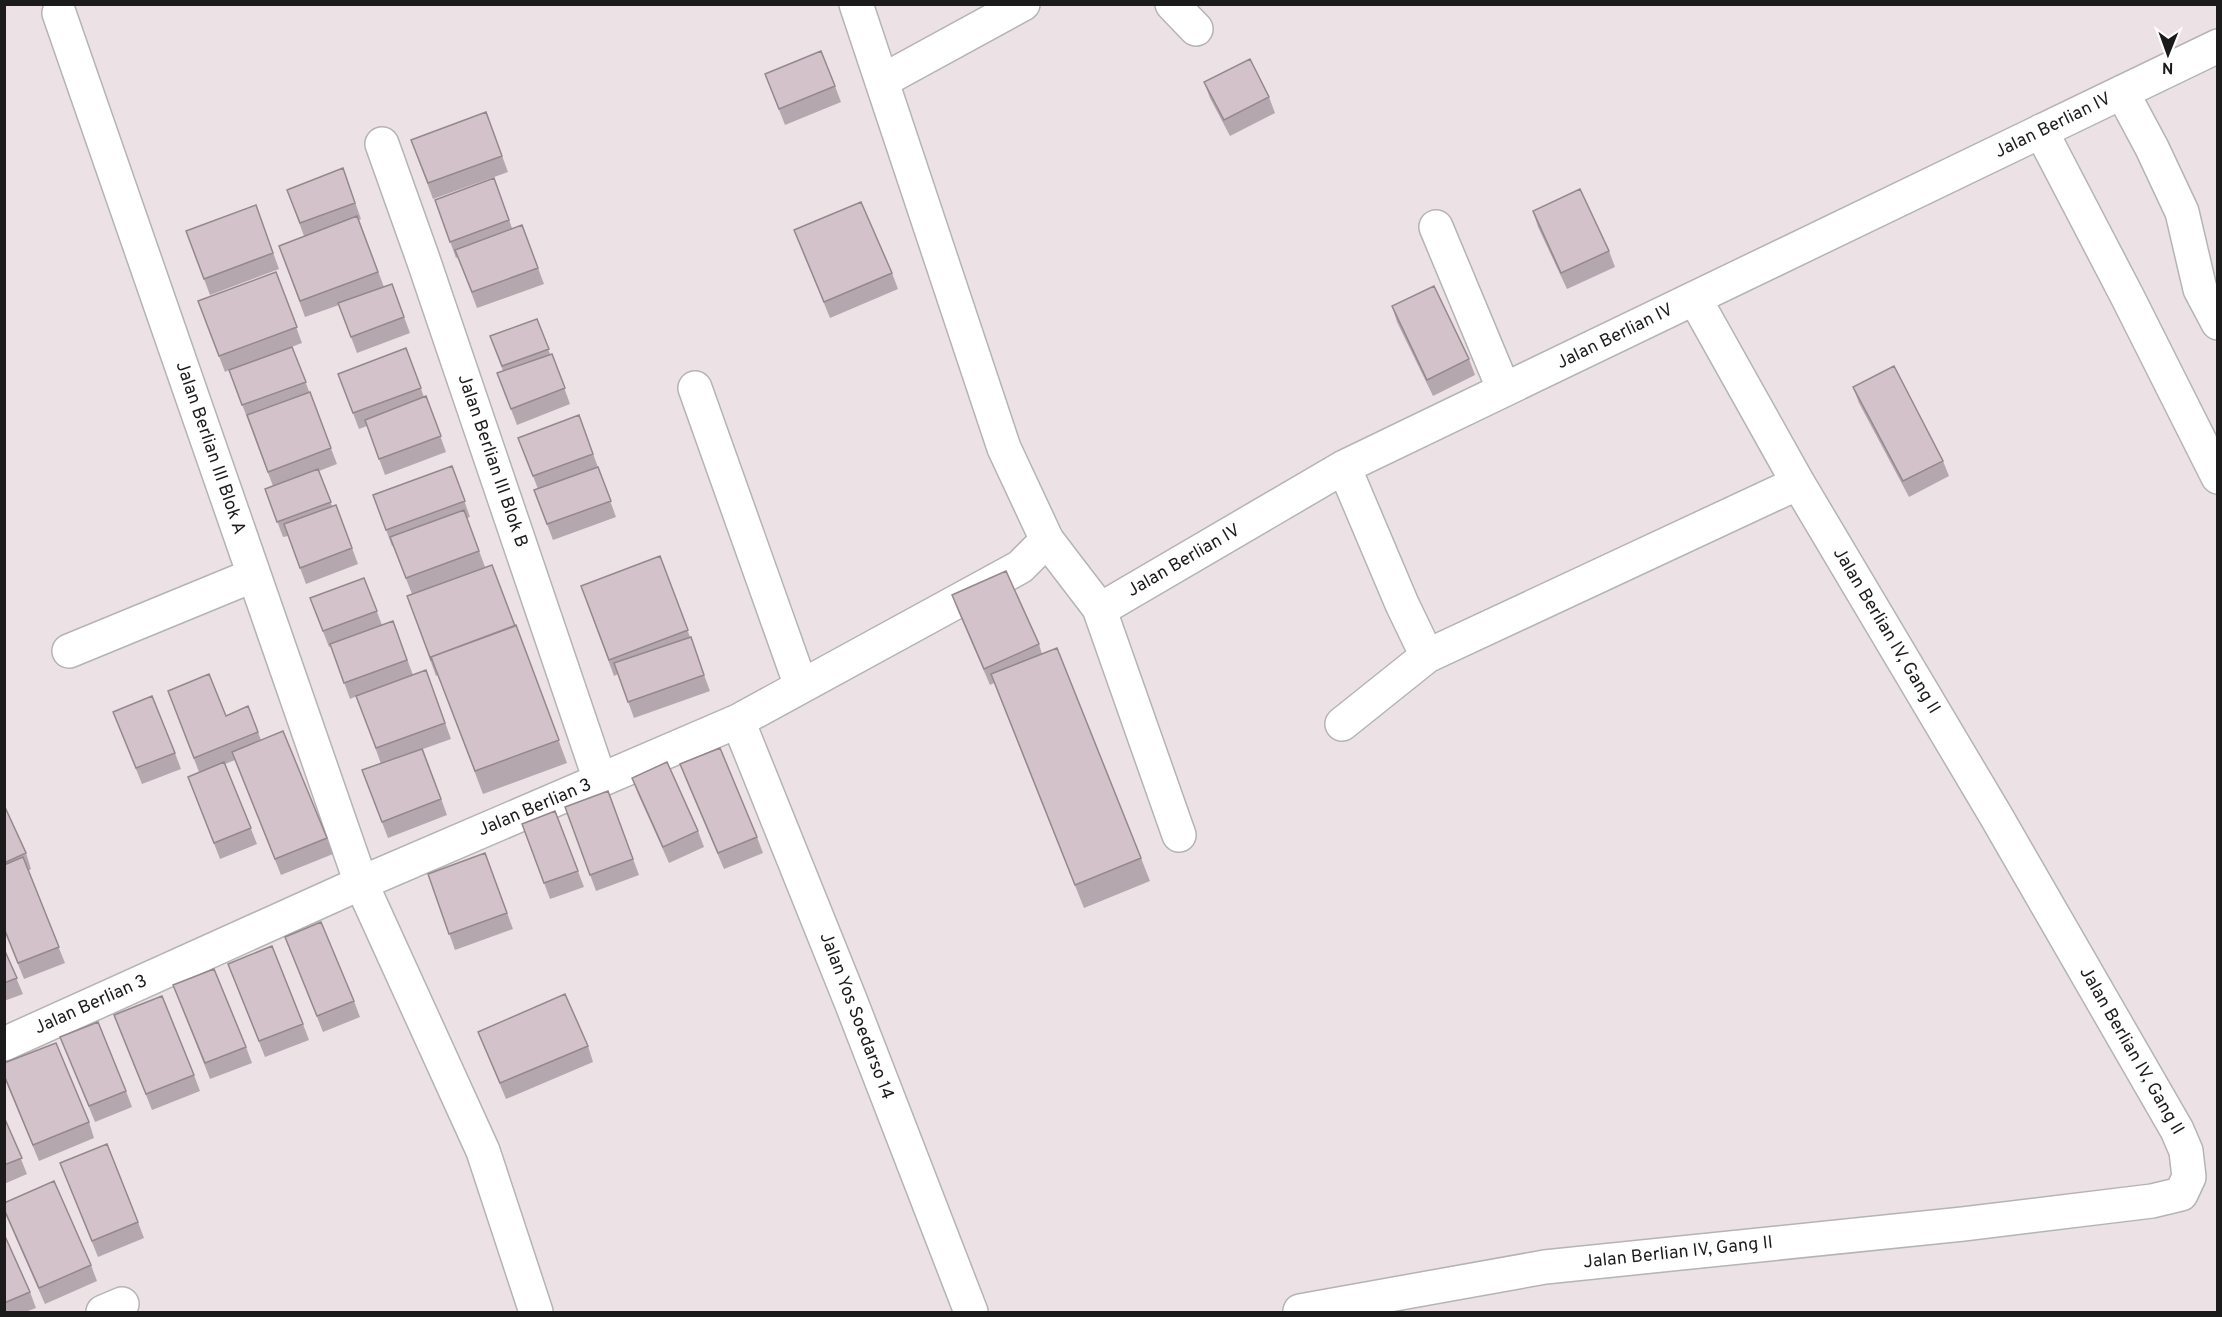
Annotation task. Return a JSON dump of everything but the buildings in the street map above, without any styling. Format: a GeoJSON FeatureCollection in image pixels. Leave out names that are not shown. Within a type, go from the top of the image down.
{"type":"FeatureCollection","features":[{"type":"Feature","properties":{"kind":"street"},"geometry":{"type":"LineString","coordinates":[[856,4],[1004,448],[1047,540],[1099,608],[1179,835]]}},
{"type":"Feature","properties":{"kind":"street"},"geometry":{"type":"LineString","coordinates":[[882,81],[1023,4]]}},
{"type":"Feature","properties":{"kind":"street"},"geometry":{"type":"LineString","coordinates":[[1172,4],[1196,29]]}},
{"type":"Feature","properties":{"kind":"street","name":"Jalan Berlian III Blok A"},"geometry":{"type":"LineString","coordinates":[[59,13],[361,883],[483,1151],[536,1312]]}},
{"type":"Feature","properties":{"kind":"street","name":"Jalan Berlian IV"},"geometry":{"type":"LineString","coordinates":[[1099,608],[1344,467],[2217,46]]}},
{"type":"Feature","properties":{"kind":"street"},"geometry":{"type":"LineString","coordinates":[[2122,92],[2182,212],[2200,289],[2217,323]]}},
{"type":"Feature","properties":{"kind":"street"},"geometry":{"type":"LineString","coordinates":[[2041,131],[2127,296],[2217,477]]}},
{"type":"Feature","properties":{"kind":"street","name":"Jalan Berlian III Blok B"},"geometry":{"type":"LineString","coordinates":[[382,144],[600,780]]}},
{"type":"Feature","properties":{"kind":"street"},"geometry":{"type":"LineString","coordinates":[[1436,227],[1504,390]]}},
{"type":"Feature","properties":{"kind":"street","name":"Jalan Berlian IV, Gang II"},"geometry":{"type":"LineString","coordinates":[[1300,1311],[1545,1267],[1963,1224],[2152,1201],[2181,1194],[2189,1177],[2186,1151],[2177,1130],[1996,816],[1798,483],[1695,299]]}},
{"type":"Feature","properties":{"kind":"street"},"geometry":{"type":"LineString","coordinates":[[695,388],[801,686]]}},
{"type":"Feature","properties":{"kind":"street"},"geometry":{"type":"LineString","coordinates":[[1344,467],[1402,604],[1427,656]]}},
{"type":"Feature","properties":{"kind":"street"},"geometry":{"type":"LineString","coordinates":[[1342,724],[1427,656],[1798,483]]}},
{"type":"Feature","properties":{"kind":"street","name":"Jalan Berlian 3"},"geometry":{"type":"LineString","coordinates":[[4,1044],[361,883],[738,721],[1020,567],[1047,540]]}},
{"type":"Feature","properties":{"kind":"street"},"geometry":{"type":"LineString","coordinates":[[69,651],[254,575]]}},
{"type":"Feature","properties":{"kind":"street","name":"Jalan Yos Soedarso 14"},"geometry":{"type":"LineString","coordinates":[[738,721],[971,1312]]}}]}
